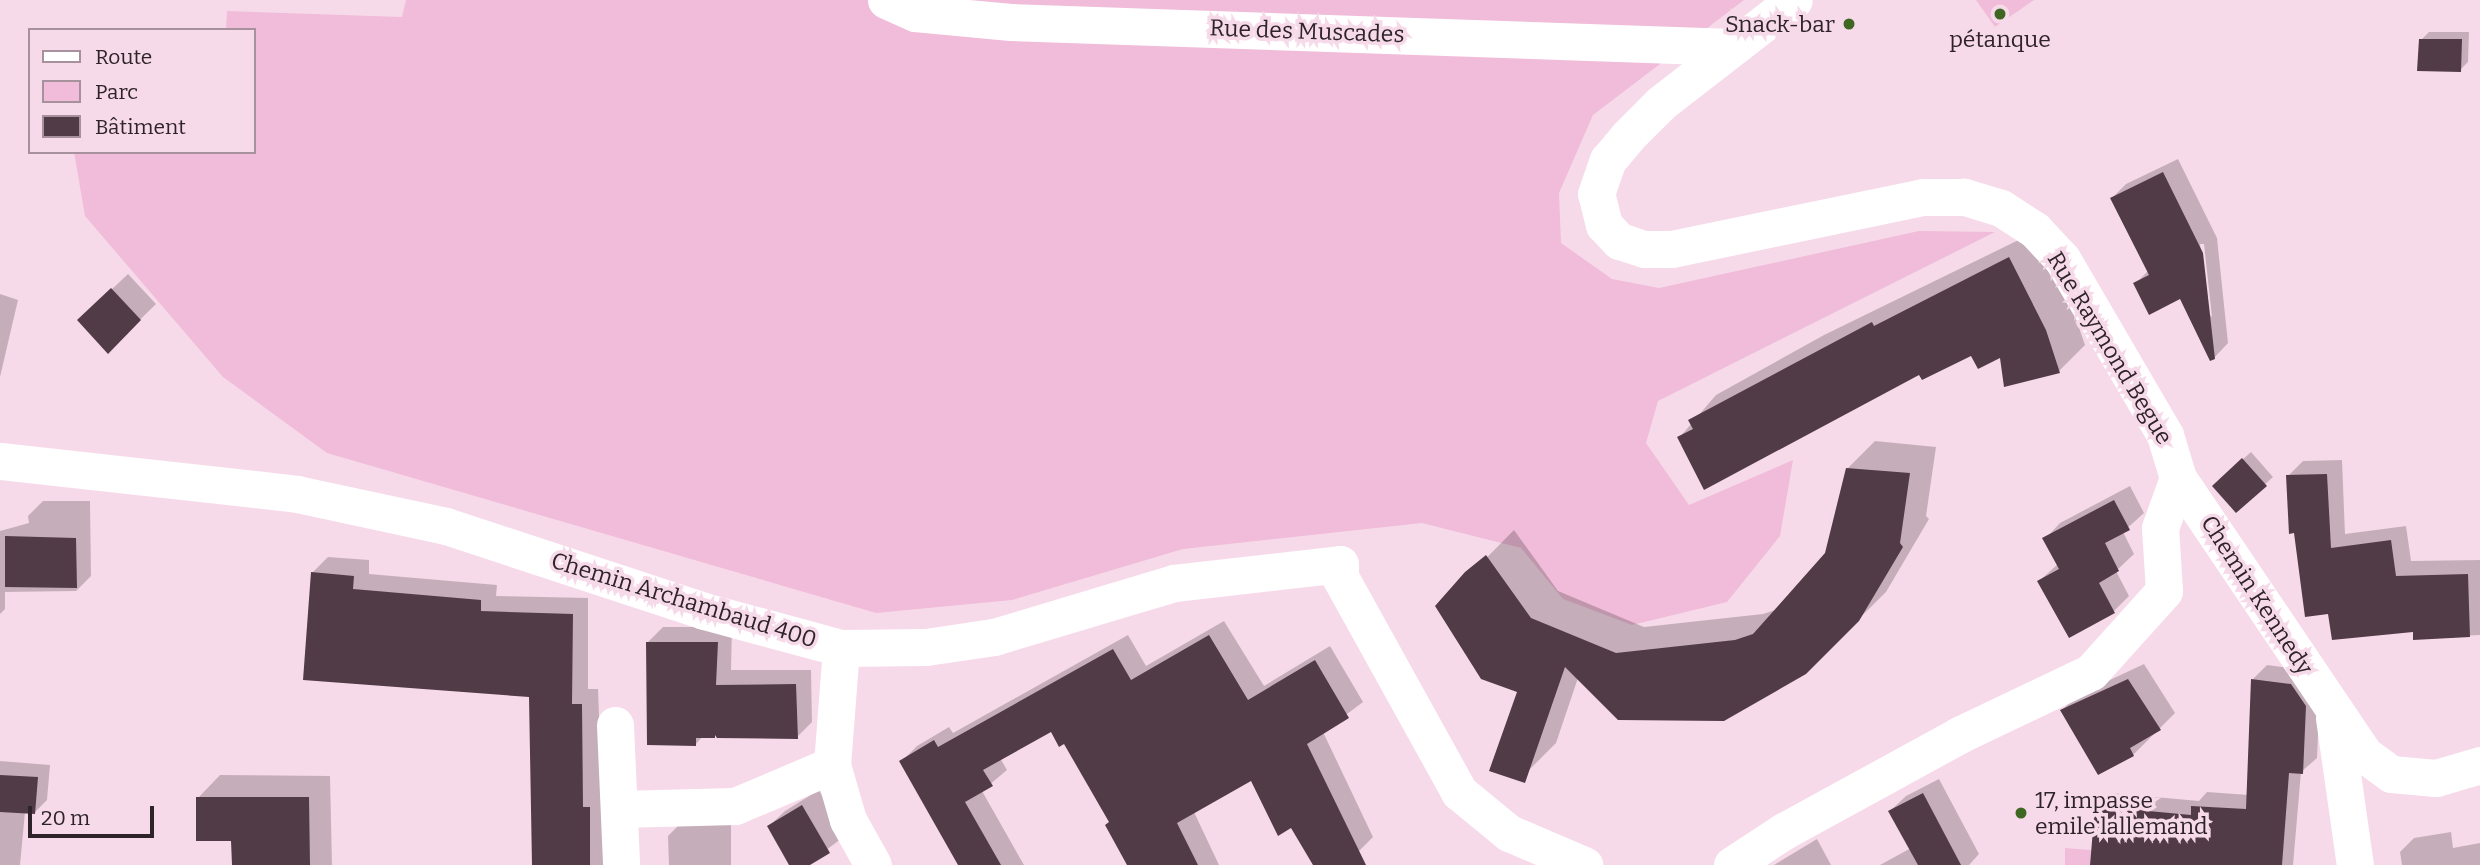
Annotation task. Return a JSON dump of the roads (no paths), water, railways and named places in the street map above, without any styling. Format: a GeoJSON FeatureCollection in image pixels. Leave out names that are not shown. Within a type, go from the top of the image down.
{"type":"FeatureCollection","features":[{"type":"Feature","properties":{"kind":"street","name":"Rue des Muscades"},"geometry":{"type":"LineString","coordinates":[[886,0],[915,13],[1011,22],[1733,47]]}},
{"type":"Feature","properties":{"kind":"street","name":"Rue Raymond Begue"},"geometry":{"type":"LineString","coordinates":[[1794,0],[1661,103],[1608,160],[1596,194],[1604,225],[1619,241],[1644,249],[1672,249],[1923,197],[1964,197],[2001,208],[2035,230],[2062,259],[2165,435],[2178,478]]}},
{"type":"Feature","properties":{"kind":"street","name":"Chemin Archambaud 400"},"geometry":{"type":"LineString","coordinates":[[0,461],[297,494],[446,526],[704,611],[841,648],[926,647],[994,637],[1174,583],[1340,565],[1339,577],[1459,792],[1508,833],[1584,865]]}},
{"type":"Feature","properties":{"kind":"street","name":"Chemin Kennedy"},"geometry":{"type":"LineString","coordinates":[[2178,478],[2256,589],[2334,714],[2365,755],[2391,774],[2436,778],[2480,765]]}},
{"type":"Feature","properties":{"kind":"street"},"geometry":{"type":"LineString","coordinates":[[1732,865],[1784,831],[1959,734],[2091,672],[2164,591],[2160,528],[2178,478]]}},
{"type":"Feature","properties":{"kind":"street"},"geometry":{"type":"LineString","coordinates":[[841,648],[832,765],[848,820],[873,865]]}},
{"type":"Feature","properties":{"kind":"street","name":"Chemin Kennedy"},"geometry":{"type":"LineString","coordinates":[[2334,714],[2355,865]]}},
{"type":"Feature","properties":{"kind":"street"},"geometry":{"type":"LineString","coordinates":[[615,725],[621,865]]}},
{"type":"Feature","properties":{"kind":"street"},"geometry":{"type":"LineString","coordinates":[[620,809],[735,806],[832,765]]}},
{"type":"Feature","properties":{"kind":"place","name":"pétanque"},"geometry":{"type":"Point","coordinates":[2000,14]}},
{"type":"Feature","properties":{"kind":"place","name":"Snack-bar"},"geometry":{"type":"Point","coordinates":[1849,24]}},
{"type":"Feature","properties":{"kind":"place","name":"17, impasse emile lallemand"},"geometry":{"type":"Point","coordinates":[2021,813]}}]}
